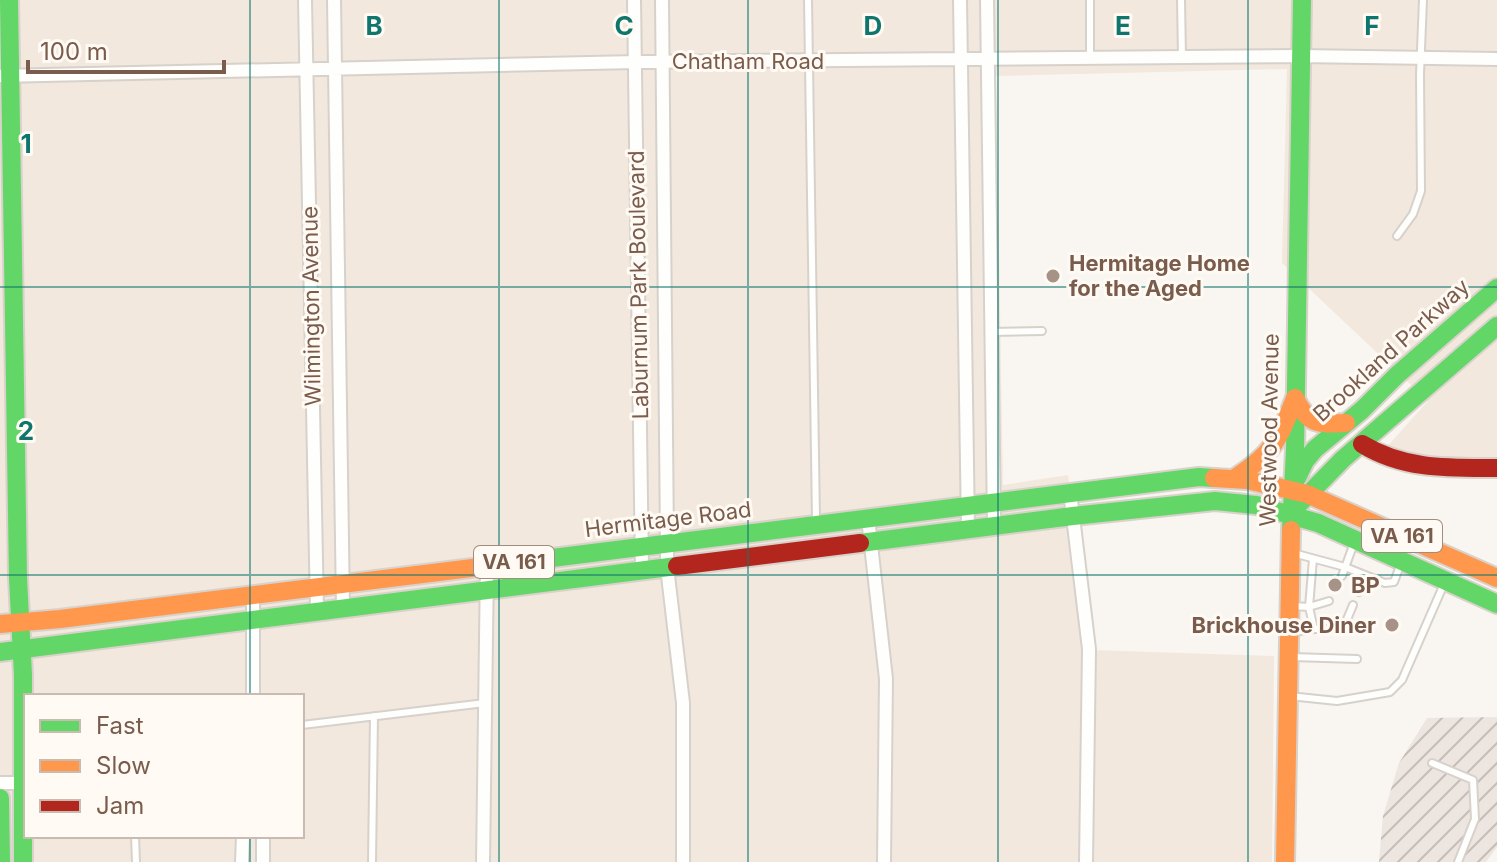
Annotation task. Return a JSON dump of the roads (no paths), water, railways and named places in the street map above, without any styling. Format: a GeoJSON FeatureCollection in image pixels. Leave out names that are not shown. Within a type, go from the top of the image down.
{"type":"FeatureCollection","features":[{"type":"Feature","properties":{"kind":"main road"},"geometry":{"type":"LineString","coordinates":[[9,0],[5,76],[6,228],[23,650],[23,862]]}},
{"type":"Feature","properties":{"kind":"main road","name":"Westwood Avenue"},"geometry":{"type":"LineString","coordinates":[[1300,492],[1295,398],[1302,0]]}},
{"type":"Feature","properties":{"kind":"main road","name":"Brookland Parkway"},"geometry":{"type":"LineString","coordinates":[[1292,514],[1300,492],[1305,461],[1315,449],[1497,288]]}},
{"type":"Feature","properties":{"kind":"main road","name":"Brookland Parkway"},"geometry":{"type":"LineString","coordinates":[[1300,492],[1362,444],[1497,326]]}},
{"type":"Feature","properties":{"kind":"main road"},"geometry":{"type":"LineString","coordinates":[[1295,398],[1302,415],[1309,420],[1319,424],[1346,423]]}},
{"type":"Feature","properties":{"kind":"main road"},"geometry":{"type":"LineString","coordinates":[[1235,478],[1266,455],[1277,441],[1295,398]]}},
{"type":"Feature","properties":{"kind":"main road"},"geometry":{"type":"LineString","coordinates":[[1362,444],[1380,456],[1405,464],[1497,468]]}},
{"type":"Feature","properties":{"kind":"main road","name":"Hermitage Road"},"geometry":{"type":"LineString","coordinates":[[0,624],[1174,479],[1235,478],[1300,492]]}},
{"type":"Feature","properties":{"kind":"main road","name":"VA 161"},"geometry":{"type":"LineString","coordinates":[[1300,492],[1497,578]]}},
{"type":"Feature","properties":{"kind":"main road","name":"VA 161"},"geometry":{"type":"LineString","coordinates":[[0,652],[871,541],[1215,501],[1244,503],[1318,523],[1497,604]]}},
{"type":"Feature","properties":{"kind":"main road","name":"Westwood Avenue"},"geometry":{"type":"LineString","coordinates":[[1285,862],[1292,514]]}},
{"type":"Feature","properties":{"kind":"main road"},"geometry":{"type":"LineString","coordinates":[[0,798],[1,862]]}},
{"type":"Feature","properties":{"kind":"street","name":"Wilmington Avenue"},"geometry":{"type":"LineString","coordinates":[[305,0],[317,611]]}},
{"type":"Feature","properties":{"kind":"street","name":"Wilmington Avenue"},"geometry":{"type":"LineString","coordinates":[[334,0],[343,608]]}},
{"type":"Feature","properties":{"kind":"street","name":"Laburnum Park Boulevard"},"geometry":{"type":"LineString","coordinates":[[634,0],[642,571]]}},
{"type":"Feature","properties":{"kind":"street","name":"Laburnum Park Boulevard"},"geometry":{"type":"LineString","coordinates":[[662,0],[667,567],[683,703],[683,862]]}},
{"type":"Feature","properties":{"kind":"street"},"geometry":{"type":"LineString","coordinates":[[960,0],[968,529]]}},
{"type":"Feature","properties":{"kind":"street"},"geometry":{"type":"LineString","coordinates":[[987,0],[994,526]]}},
{"type":"Feature","properties":{"kind":"street","name":"Chatham Road"},"geometry":{"type":"LineString","coordinates":[[5,76],[636,62],[1300,56],[1497,59]]}},
{"type":"Feature","properties":{"kind":"street"},"geometry":{"type":"LineString","coordinates":[[1070,492],[1089,649],[1086,862]]}},
{"type":"Feature","properties":{"kind":"street"},"geometry":{"type":"LineString","coordinates":[[868,518],[886,679],[884,862]]}},
{"type":"Feature","properties":{"kind":"street"},"geometry":{"type":"LineString","coordinates":[[483,862],[487,565]]}},
{"type":"Feature","properties":{"kind":"street"},"geometry":{"type":"LineString","coordinates":[[253,595],[253,694]]}},
{"type":"Feature","properties":{"kind":"street"},"geometry":{"type":"LineString","coordinates":[[0,783],[22,783]]}},
{"type":"Feature","properties":{"kind":"street"},"geometry":{"type":"LineString","coordinates":[[242,862],[243,838]]}},
{"type":"Feature","properties":{"kind":"street"},"geometry":{"type":"LineString","coordinates":[[263,838],[263,862]]}},
{"type":"Feature","properties":{"kind":"lane"},"geometry":{"type":"LineString","coordinates":[[808,0],[816,524]]}},
{"type":"Feature","properties":{"kind":"lane"},"geometry":{"type":"LineString","coordinates":[[1090,0],[1090,58]]}},
{"type":"Feature","properties":{"kind":"lane"},"geometry":{"type":"LineString","coordinates":[[1181,0],[1182,57]]}},
{"type":"Feature","properties":{"kind":"lane"},"geometry":{"type":"LineString","coordinates":[[1397,236],[1413,214],[1421,191],[1423,0]]}},
{"type":"Feature","properties":{"kind":"lane"},"geometry":{"type":"LineString","coordinates":[[991,332],[1042,331]]}},
{"type":"Feature","properties":{"kind":"lane"},"geometry":{"type":"LineString","coordinates":[[1342,576],[1356,540]]}},
{"type":"Feature","properties":{"kind":"lane"},"geometry":{"type":"LineString","coordinates":[[1290,553],[1345,567],[1385,583],[1394,582],[1402,561]]}},
{"type":"Feature","properties":{"kind":"lane"},"geometry":{"type":"LineString","coordinates":[[1313,559],[1309,607],[1314,629]]}},
{"type":"Feature","properties":{"kind":"lane"},"geometry":{"type":"LineString","coordinates":[[1359,592],[1367,576]]}},
{"type":"Feature","properties":{"kind":"lane"},"geometry":{"type":"LineString","coordinates":[[1288,696],[1337,701],[1390,692],[1402,680],[1446,580]]}},
{"type":"Feature","properties":{"kind":"lane"},"geometry":{"type":"LineString","coordinates":[[1289,606],[1309,607],[1329,601]]}},
{"type":"Feature","properties":{"kind":"lane"},"geometry":{"type":"LineString","coordinates":[[1289,633],[1343,629],[1353,605]]}},
{"type":"Feature","properties":{"kind":"lane"},"geometry":{"type":"LineString","coordinates":[[1289,657],[1357,659]]}},
{"type":"Feature","properties":{"kind":"lane"},"geometry":{"type":"LineString","coordinates":[[304,725],[485,703]]}},
{"type":"Feature","properties":{"kind":"lane"},"geometry":{"type":"LineString","coordinates":[[372,862],[374,716]]}},
{"type":"Feature","properties":{"kind":"lane"},"geometry":{"type":"LineString","coordinates":[[1432,763],[1473,780],[1475,819],[1458,862]]}},
{"type":"Feature","properties":{"kind":"lane"},"geometry":{"type":"LineString","coordinates":[[135,838],[136,862]]}},
{"type":"Feature","properties":{"kind":"place","name":"Hermitage Home for the Aged"},"geometry":{"type":"Point","coordinates":[1053,276]}},
{"type":"Feature","properties":{"kind":"place","name":"BP"},"geometry":{"type":"Point","coordinates":[1335,585]}},
{"type":"Feature","properties":{"kind":"place","name":"Brickhouse Diner"},"geometry":{"type":"Point","coordinates":[1392,625]}}]}
